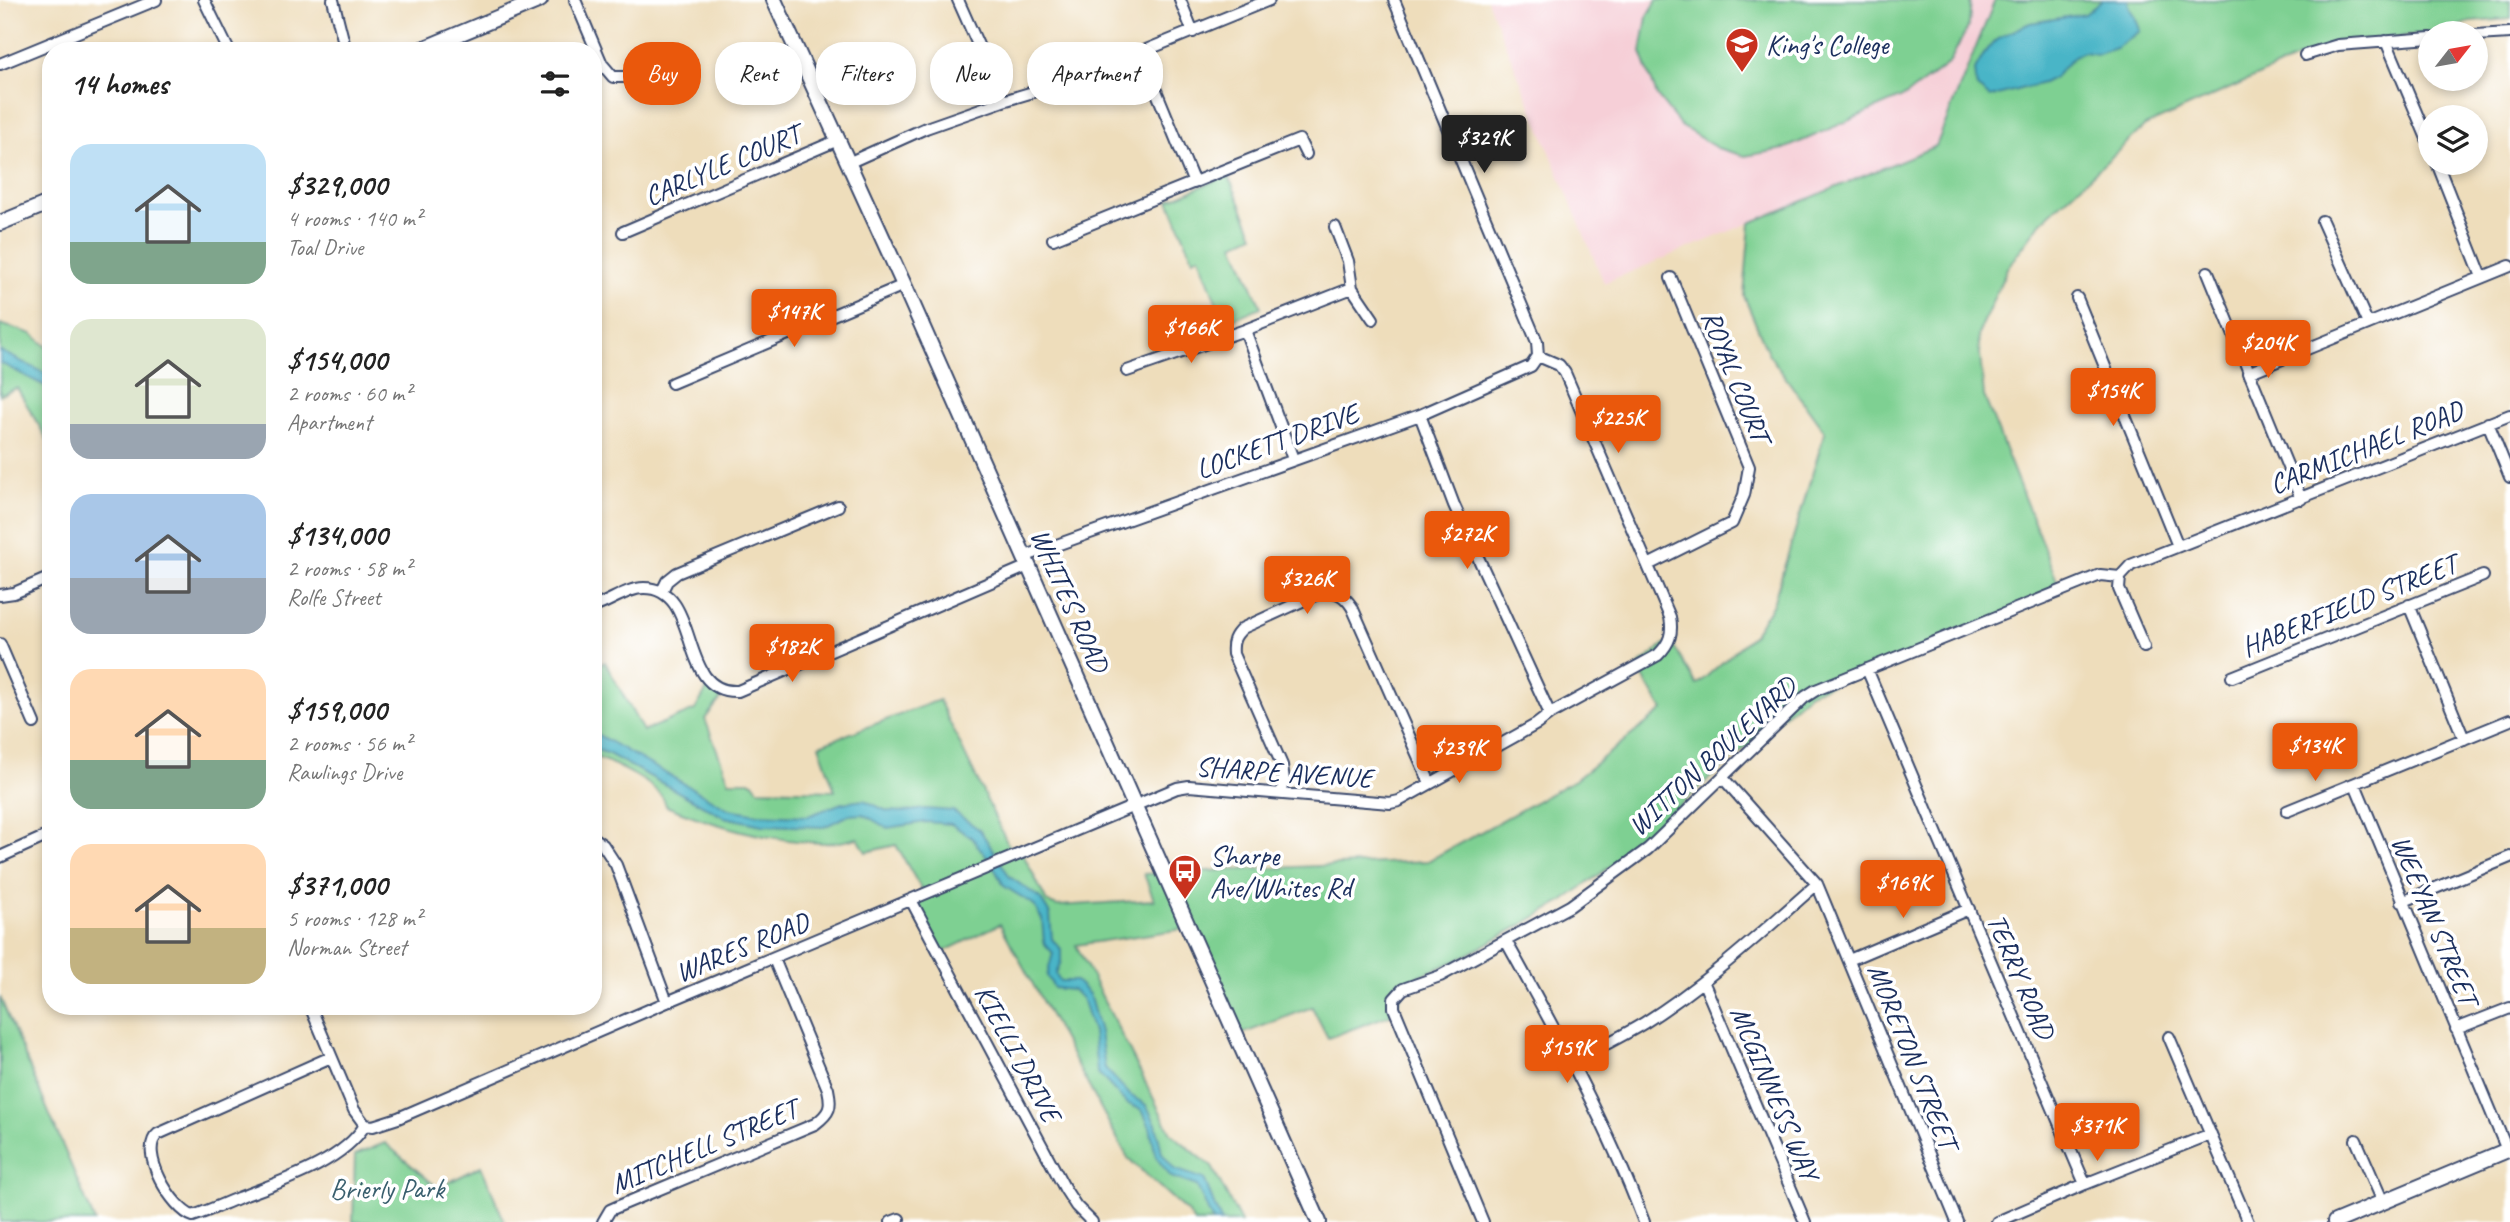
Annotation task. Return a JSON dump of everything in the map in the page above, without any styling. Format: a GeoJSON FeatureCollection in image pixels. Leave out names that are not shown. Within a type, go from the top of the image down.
{"type":"FeatureCollection","features":[{"type":"Feature","properties":{"kind":"street"},"geometry":{"type":"LineString","coordinates":[[54,42],[156,0]]}},
{"type":"Feature","properties":{"kind":"street"},"geometry":{"type":"LineString","coordinates":[[204,0],[225,42]]}},
{"type":"Feature","properties":{"kind":"street"},"geometry":{"type":"LineString","coordinates":[[333,0],[343,42]]}},
{"type":"Feature","properties":{"kind":"street"},"geometry":{"type":"LineString","coordinates":[[442,42],[540,0]]}},
{"type":"Feature","properties":{"kind":"street"},"geometry":{"type":"LineString","coordinates":[[575,0],[593,42]]}},
{"type":"Feature","properties":{"kind":"street","name":"WHITES ROAD"},"geometry":{"type":"LineString","coordinates":[[774,0],[904,285],[1319,1222]]}},
{"type":"Feature","properties":{"kind":"street"},"geometry":{"type":"LineString","coordinates":[[958,0],[977,42]]}},
{"type":"Feature","properties":{"kind":"street"},"geometry":{"type":"LineString","coordinates":[[1180,0],[1192,32]]}},
{"type":"Feature","properties":{"kind":"street"},"geometry":{"type":"LineString","coordinates":[[1163,45],[1269,0]]}},
{"type":"Feature","properties":{"kind":"street"},"geometry":{"type":"LineString","coordinates":[[1394,0],[1534,334],[1538,356]]}},
{"type":"Feature","properties":{"kind":"street"},"geometry":{"type":"LineString","coordinates":[[2488,35],[2510,33]]}},
{"type":"Feature","properties":{"kind":"street"},"geometry":{"type":"LineString","coordinates":[[2305,55],[2338,45],[2418,39]]}},
{"type":"Feature","properties":{"kind":"street"},"geometry":{"type":"LineString","coordinates":[[2386,41],[2418,117]]}},
{"type":"Feature","properties":{"kind":"street"},"geometry":{"type":"LineString","coordinates":[[0,64],[42,47]]}},
{"type":"Feature","properties":{"kind":"street"},"geometry":{"type":"LineString","coordinates":[[602,64],[613,77],[623,77]]}},
{"type":"Feature","properties":{"kind":"street"},"geometry":{"type":"LineString","coordinates":[[848,163],[926,128],[992,105]]}},
{"type":"Feature","properties":{"kind":"street"},"geometry":{"type":"LineString","coordinates":[[1163,105],[1194,183]]}},
{"type":"Feature","properties":{"kind":"street"},"geometry":{"type":"LineString","coordinates":[[1294,127],[1306,154]]}},
{"type":"Feature","properties":{"kind":"street"},"geometry":{"type":"LineString","coordinates":[[1053,239],[1299,139]]}},
{"type":"Feature","properties":{"kind":"street","name":"CARLYLE COURT"},"geometry":{"type":"LineString","coordinates":[[623,232],[838,140]]}},
{"type":"Feature","properties":{"kind":"street"},"geometry":{"type":"LineString","coordinates":[[2442,175],[2482,277]]}},
{"type":"Feature","properties":{"kind":"street"},"geometry":{"type":"LineString","coordinates":[[0,223],[42,206]]}},
{"type":"Feature","properties":{"kind":"street"},"geometry":{"type":"LineString","coordinates":[[2322,221],[2368,324]]}},
{"type":"Feature","properties":{"kind":"street"},"geometry":{"type":"LineString","coordinates":[[1335,227],[1348,261],[1352,288],[1373,319]]}},
{"type":"Feature","properties":{"kind":"street"},"geometry":{"type":"LineString","coordinates":[[2248,373],[2510,266]]}},
{"type":"Feature","properties":{"kind":"street"},"geometry":{"type":"LineString","coordinates":[[2208,272],[2301,499]]}},
{"type":"Feature","properties":{"kind":"street","name":"ROYAL COURT"},"geometry":{"type":"LineString","coordinates":[[1648,565],[1732,523],[1744,495],[1749,467],[1671,278]]}},
{"type":"Feature","properties":{"kind":"street"},"geometry":{"type":"LineString","coordinates":[[672,383],[904,285]]}},
{"type":"Feature","properties":{"kind":"street"},"geometry":{"type":"LineString","coordinates":[[1127,371],[1245,330],[1352,288]]}},
{"type":"Feature","properties":{"kind":"street"},"geometry":{"type":"LineString","coordinates":[[2077,298],[2178,545]]}},
{"type":"Feature","properties":{"kind":"street"},"geometry":{"type":"LineString","coordinates":[[1245,330],[1293,459]]}},
{"type":"Feature","properties":{"kind":"street","name":"LOCKETT DRIVE"},"geometry":{"type":"LineString","coordinates":[[662,591],[677,607],[705,677],[718,690],[738,691],[1026,561],[1293,459],[1420,415],[1531,366],[1538,356]]}},
{"type":"Feature","properties":{"kind":"street","name":"SHARPE AVENUE"},"geometry":{"type":"LineString","coordinates":[[1135,804],[1189,786],[1390,803],[1406,797],[1536,724],[1550,713],[1634,670],[1665,648],[1672,628],[1670,617],[1565,373],[1559,365],[1538,356]]}},
{"type":"Feature","properties":{"kind":"street"},"geometry":{"type":"LineString","coordinates":[[1420,415],[1454,505],[1550,713]]}},
{"type":"Feature","properties":{"kind":"street","name":"CARMICHAEL ROAD"},"geometry":{"type":"LineString","coordinates":[[2238,522],[2510,415]]}},
{"type":"Feature","properties":{"kind":"street"},"geometry":{"type":"LineString","coordinates":[[2488,423],[2510,477]]}},
{"type":"Feature","properties":{"kind":"street"},"geometry":{"type":"LineString","coordinates":[[602,603],[640,587],[662,591],[667,581],[677,573],[838,506]]}},
{"type":"Feature","properties":{"kind":"street","name":"WITTON BOULEVARD"},"geometry":{"type":"LineString","coordinates":[[1483,1222],[1393,1003],[1403,989],[1440,976],[1570,906],[1648,849],[1805,697],[1816,690],[2100,575],[2120,577],[2131,565],[2238,522]]}},
{"type":"Feature","properties":{"kind":"street","name":"HABERFIELD STREET"},"geometry":{"type":"LineString","coordinates":[[2232,677],[2483,576]]}},
{"type":"Feature","properties":{"kind":"street"},"geometry":{"type":"LineString","coordinates":[[2120,577],[2119,589],[2144,647]]}},
{"type":"Feature","properties":{"kind":"street"},"geometry":{"type":"LineString","coordinates":[[0,595],[15,593],[42,581]]}},
{"type":"Feature","properties":{"kind":"street"},"geometry":{"type":"LineString","coordinates":[[1282,792],[1282,765],[1233,654],[1232,643],[1243,628],[1322,592],[1331,591],[1346,599],[1352,607],[1430,783]]}},
{"type":"Feature","properties":{"kind":"street"},"geometry":{"type":"LineString","coordinates":[[2409,606],[2464,739]]}},
{"type":"Feature","properties":{"kind":"street"},"geometry":{"type":"LineString","coordinates":[[0,644],[34,723]]}},
{"type":"Feature","properties":{"kind":"street","name":"TERRY ROAD"},"geometry":{"type":"LineString","coordinates":[[1867,669],[2085,1184]]}},
{"type":"Feature","properties":{"kind":"street"},"geometry":{"type":"LineString","coordinates":[[2287,811],[2510,720]]}},
{"type":"Feature","properties":{"kind":"street","name":"MORETON STREET"},"geometry":{"type":"LineString","coordinates":[[1723,778],[1816,884],[1957,1222]]}},
{"type":"Feature","properties":{"kind":"street","name":"WEEYAN STREET"},"geometry":{"type":"LineString","coordinates":[[2354,784],[2509,1150]]}},
{"type":"Feature","properties":{"kind":"street","name":"WARES ROAD"},"geometry":{"type":"LineString","coordinates":[[365,1125],[373,1126],[390,1121],[1135,804]]}},
{"type":"Feature","properties":{"kind":"street"},"geometry":{"type":"LineString","coordinates":[[0,857],[42,838]]}},
{"type":"Feature","properties":{"kind":"street"},"geometry":{"type":"LineString","coordinates":[[602,844],[616,865],[667,1002]]}},
{"type":"Feature","properties":{"kind":"street"},"geometry":{"type":"LineString","coordinates":[[2402,902],[2510,857]]}},
{"type":"Feature","properties":{"kind":"street"},"geometry":{"type":"LineString","coordinates":[[1572,1062],[1643,1023],[1703,981],[1749,945],[1816,884]]}},
{"type":"Feature","properties":{"kind":"street","name":"KIELLI DRIVE"},"geometry":{"type":"LineString","coordinates":[[911,900],[1065,1189],[1076,1206],[1092,1222]]}},
{"type":"Feature","properties":{"kind":"street"},"geometry":{"type":"LineString","coordinates":[[1849,960],[1969,909]]}},
{"type":"Feature","properties":{"kind":"street"},"geometry":{"type":"LineString","coordinates":[[1506,941],[1572,1062],[1621,1162],[1644,1222]]}},
{"type":"Feature","properties":{"kind":"street","name":"MITCHELL STREET"},"geometry":{"type":"LineString","coordinates":[[603,1222],[610,1210],[815,1124],[831,1109],[828,1089],[774,959]]}},
{"type":"Feature","properties":{"kind":"street","name":"MCGINNESS WAY"},"geometry":{"type":"LineString","coordinates":[[1703,981],[1805,1222]]}},
{"type":"Feature","properties":{"kind":"street"},"geometry":{"type":"LineString","coordinates":[[2456,1029],[2510,1008]]}},
{"type":"Feature","properties":{"kind":"street"},"geometry":{"type":"LineString","coordinates":[[314,1015],[354,1110],[365,1125],[354,1141],[332,1156],[287,1179],[192,1216],[184,1213],[164,1185],[151,1154],[151,1144],[158,1134],[331,1057]]}},
{"type":"Feature","properties":{"kind":"street"},"geometry":{"type":"LineString","coordinates":[[2169,1037],[2248,1222]]}},
{"type":"Feature","properties":{"kind":"street"},"geometry":{"type":"LineString","coordinates":[[1997,1222],[2211,1134]]}},
{"type":"Feature","properties":{"kind":"street"},"geometry":{"type":"LineString","coordinates":[[2356,1140],[2383,1202]]}},
{"type":"Feature","properties":{"kind":"street"},"geometry":{"type":"LineString","coordinates":[[2335,1222],[2509,1150]]}},
{"type":"Feature","properties":{"kind":"shaded area","name":"King's College"},"geometry":{"type":"Polygon","coordinates":[[[1487,0],[1995,1],[1936,146],[1604,283],[1487,0]]]}},
{"type":"Feature","properties":{"kind":"green space"},"geometry":{"type":"Polygon","coordinates":[[[1657,0],[1971,0],[1969,25],[1949,63],[1907,95],[1784,149],[1745,156],[1717,148],[1681,126],[1657,96],[1641,52],[1647,17],[1657,0]]]}},
{"type":"Feature","properties":{"kind":"green space"},"geometry":{"type":"Polygon","coordinates":[[[1995,0],[2510,0],[2510,19],[2418,21],[2418,35],[2338,45],[2305,55],[2145,126],[2041,222],[2007,268],[1978,335],[1984,396],[2061,591],[1810,693],[1697,789],[1647,839],[1561,903],[1456,961],[1401,983],[1403,989],[1395,1013],[1328,1038],[1312,1007],[1237,1036],[1190,928],[1076,945],[1171,1133],[1212,1167],[1241,1222],[1194,1222],[1187,1212],[1128,1158],[1000,924],[943,952],[914,899],[924,894],[896,845],[866,852],[858,838],[834,843],[805,842],[724,826],[666,806],[663,798],[647,783],[602,760],[602,663],[605,662],[643,731],[695,710],[710,684],[726,692],[705,719],[729,781],[752,781],[758,789],[835,791],[819,745],[939,700],[1013,855],[1022,852],[1047,902],[1057,906],[1154,900],[1144,874],[1428,861],[1575,780],[1663,710],[1637,667],[1670,640],[1697,685],[1753,635],[1773,604],[1825,432],[1768,353],[1744,296],[1750,223],[1936,146],[1995,0]]]}},
{"type":"Feature","properties":{"kind":"green space"},"geometry":{"type":"Polygon","coordinates":[[[1228,175],[1254,235],[1234,244],[1261,307],[1224,323],[1199,256],[1193,259],[1169,200],[1228,175]]]}},
{"type":"Feature","properties":{"kind":"green space"},"geometry":{"type":"Polygon","coordinates":[[[0,324],[32,334],[42,342],[42,431],[17,388],[0,395],[0,324]]]}},
{"type":"Feature","properties":{"kind":"green space"},"geometry":{"type":"Polygon","coordinates":[[[0,997],[95,1222],[0,1222],[0,997]]]}},
{"type":"Feature","properties":{"kind":"green space","name":"Brierly Park"},"geometry":{"type":"Polygon","coordinates":[[[385,1143],[438,1188],[481,1166],[505,1222],[353,1222],[355,1155],[385,1143]]]}},
{"type":"Feature","properties":{"kind":"water"},"geometry":{"type":"Polygon","coordinates":[[[2103,0],[2128,0],[2140,31],[2116,48],[2098,54],[2084,52],[2074,56],[2055,77],[2043,83],[1990,97],[1977,87],[1975,70],[1987,49],[2002,36],[2030,23],[2085,14],[2103,0]]]}},
{"type":"Feature","properties":{"kind":"water"},"geometry":{"type":"Polygon","coordinates":[[[0,351],[42,372],[42,384],[0,363],[0,351]]]}},
{"type":"Feature","properties":{"kind":"water"},"geometry":{"type":"Polygon","coordinates":[[[602,737],[729,809],[758,814],[808,816],[842,803],[864,800],[887,811],[953,811],[980,830],[1010,877],[1040,898],[1050,914],[1052,939],[1061,949],[1061,961],[1056,974],[1060,981],[1076,981],[1089,994],[1100,1032],[1105,1068],[1130,1095],[1146,1105],[1156,1124],[1162,1153],[1174,1169],[1204,1179],[1222,1222],[1213,1222],[1197,1186],[1171,1177],[1156,1157],[1150,1127],[1142,1110],[1126,1103],[1097,1072],[1093,1032],[1082,998],[1072,990],[1054,988],[1047,976],[1053,953],[1044,943],[1042,919],[1033,904],[1004,886],[992,864],[972,838],[951,824],[926,822],[887,828],[863,814],[849,815],[824,827],[762,825],[724,817],[602,752],[602,737]]]}},
{"type":"Feature","properties":{"kind":"place","name":"King's College"},"geometry":{"type":"Point","coordinates":[1742,74]}},
{"type":"Feature","properties":{"kind":"place","name":"Sharpe Ave/Whites Rd"},"geometry":{"type":"Point","coordinates":[1185,901]}}]}
